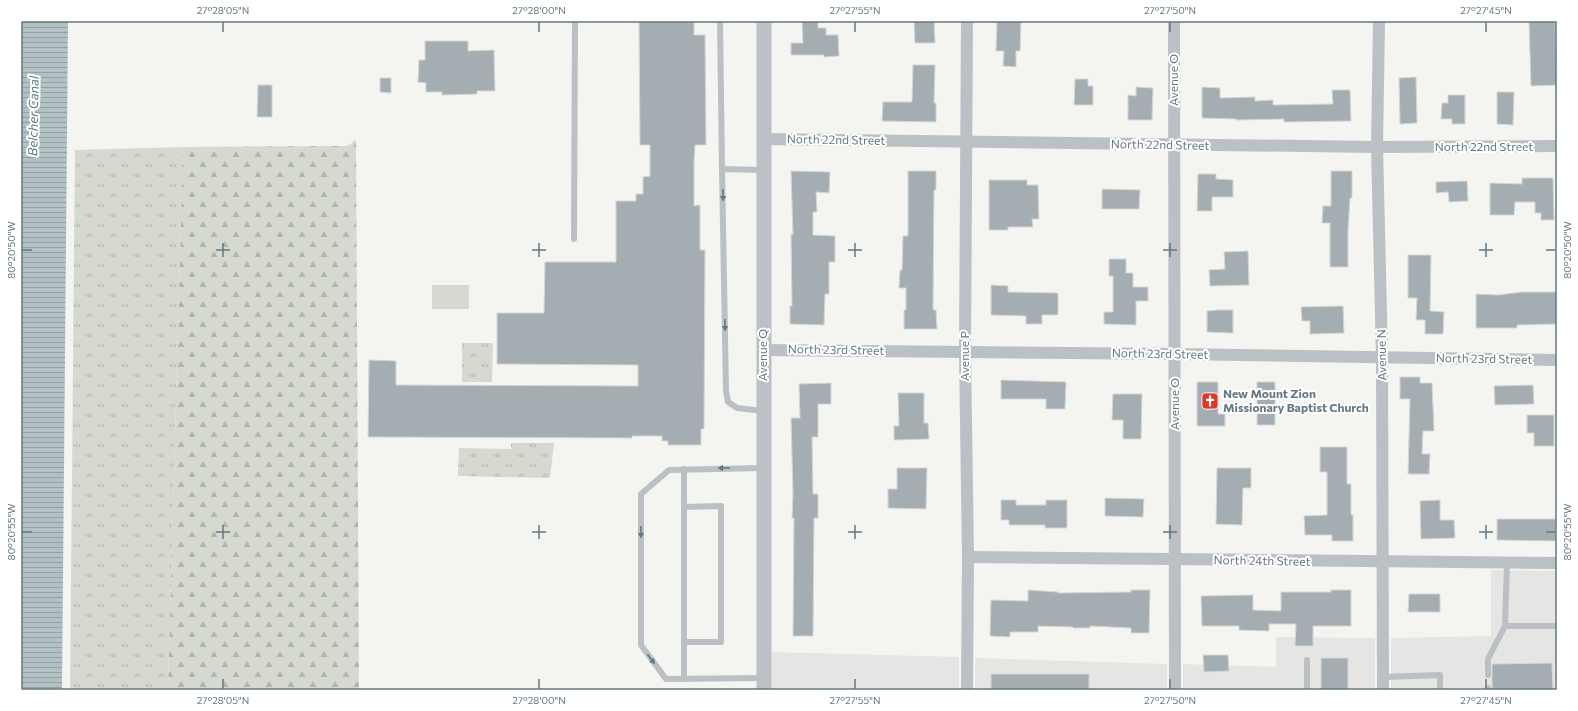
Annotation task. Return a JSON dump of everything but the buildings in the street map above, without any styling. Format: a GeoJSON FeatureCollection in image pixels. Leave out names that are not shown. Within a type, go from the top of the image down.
{"type":"FeatureCollection","features":[{"type":"Feature","properties":{"kind":"street","name":"Avenue Q"},"geometry":{"type":"LineString","coordinates":[[764,21],[764,684]]}},
{"type":"Feature","properties":{"kind":"street","name":"Avenue P"},"geometry":{"type":"LineString","coordinates":[[967,21],[965,352],[968,557],[967,690]]}},
{"type":"Feature","properties":{"kind":"street","name":"Avenue O"},"geometry":{"type":"LineString","coordinates":[[1174,21],[1175,690]]}},
{"type":"Feature","properties":{"kind":"street","name":"Avenue N"},"geometry":{"type":"LineString","coordinates":[[1379,21],[1377,147],[1382,357],[1383,690]]}},
{"type":"Feature","properties":{"kind":"street","name":"North 22nd Street"},"geometry":{"type":"LineString","coordinates":[[763,139],[1377,147],[1557,146]]}},
{"type":"Feature","properties":{"kind":"street","name":"North 23rd Street"},"geometry":{"type":"LineString","coordinates":[[763,350],[1557,360]]}},
{"type":"Feature","properties":{"kind":"street","name":"North 24th Street"},"geometry":{"type":"LineString","coordinates":[[968,557],[1557,563]]}},
{"type":"Feature","properties":{"kind":"lane"},"geometry":{"type":"LineString","coordinates":[[574,238],[575,21]]}},
{"type":"Feature","properties":{"kind":"lane"},"geometry":{"type":"LineString","coordinates":[[720,21],[726,391],[728,402],[737,408],[763,411]]}},
{"type":"Feature","properties":{"kind":"lane"},"geometry":{"type":"LineString","coordinates":[[722,169],[763,170]]}},
{"type":"Feature","properties":{"kind":"lane"},"geometry":{"type":"LineString","coordinates":[[763,468],[669,470],[641,494],[641,646],[666,679],[684,678],[764,684]]}},
{"type":"Feature","properties":{"kind":"lane"},"geometry":{"type":"LineString","coordinates":[[684,469],[684,678]]}},
{"type":"Feature","properties":{"kind":"lane"},"geometry":{"type":"LineString","coordinates":[[684,507],[721,506],[721,642],[684,642]]}},
{"type":"Feature","properties":{"kind":"lane"},"geometry":{"type":"LineString","coordinates":[[1488,675],[1488,659],[1505,626],[1508,563]]}},
{"type":"Feature","properties":{"kind":"lane"},"geometry":{"type":"LineString","coordinates":[[1505,626],[1557,626]]}},
{"type":"Feature","properties":{"kind":"lane"},"geometry":{"type":"LineString","coordinates":[[1307,660],[1307,690]]}},
{"type":"Feature","properties":{"kind":"lane"},"geometry":{"type":"LineString","coordinates":[[1383,677],[1440,675],[1440,690]]}},
{"type":"Feature","properties":{"kind":"shaded area"},"geometry":{"type":"Polygon","coordinates":[[[1491,570],[1557,571],[1557,690],[1391,690],[1391,638],[1491,636],[1491,570]]]}},
{"type":"Feature","properties":{"kind":"shaded area"},"geometry":{"type":"Polygon","coordinates":[[[1276,637],[1375,638],[1375,690],[1183,690],[1183,664],[1276,667],[1276,637]]]}},
{"type":"Feature","properties":{"kind":"shaded area"},"geometry":{"type":"Polygon","coordinates":[[[772,652],[959,657],[959,690],[772,690],[772,652]]]}},
{"type":"Feature","properties":{"kind":"shaded area"},"geometry":{"type":"Polygon","coordinates":[[[975,658],[1167,664],[1167,690],[975,690],[975,658]]]}},
{"type":"Feature","properties":{"kind":"green space"},"geometry":{"type":"Polygon","coordinates":[[[354,140],[356,140],[359,690],[168,690],[183,147],[346,146],[351,144],[354,140]]]}},
{"type":"Feature","properties":{"kind":"green space"},"geometry":{"type":"Polygon","coordinates":[[[183,147],[168,690],[70,690],[75,150],[183,147]]]}},
{"type":"Feature","properties":{"kind":"green space"},"geometry":{"type":"Polygon","coordinates":[[[432,285],[469,285],[469,309],[432,309],[432,285]]]}},
{"type":"Feature","properties":{"kind":"green space"},"geometry":{"type":"Polygon","coordinates":[[[462,343],[493,343],[492,382],[462,382],[462,343]]]}},
{"type":"Feature","properties":{"kind":"green space"},"geometry":{"type":"Polygon","coordinates":[[[511,443],[554,443],[550,478],[458,476],[459,448],[511,449],[511,443]]]}},
{"type":"Feature","properties":{"kind":"water","name":"Belcher Canal"},"geometry":{"type":"Polygon","coordinates":[[[21,21],[68,21],[62,690],[21,690],[21,21]]]}},
{"type":"Feature","properties":{"kind":"place","name":"New Mount Zion Missionary Baptist Church"},"geometry":{"type":"Point","coordinates":[1210,401]}}]}
